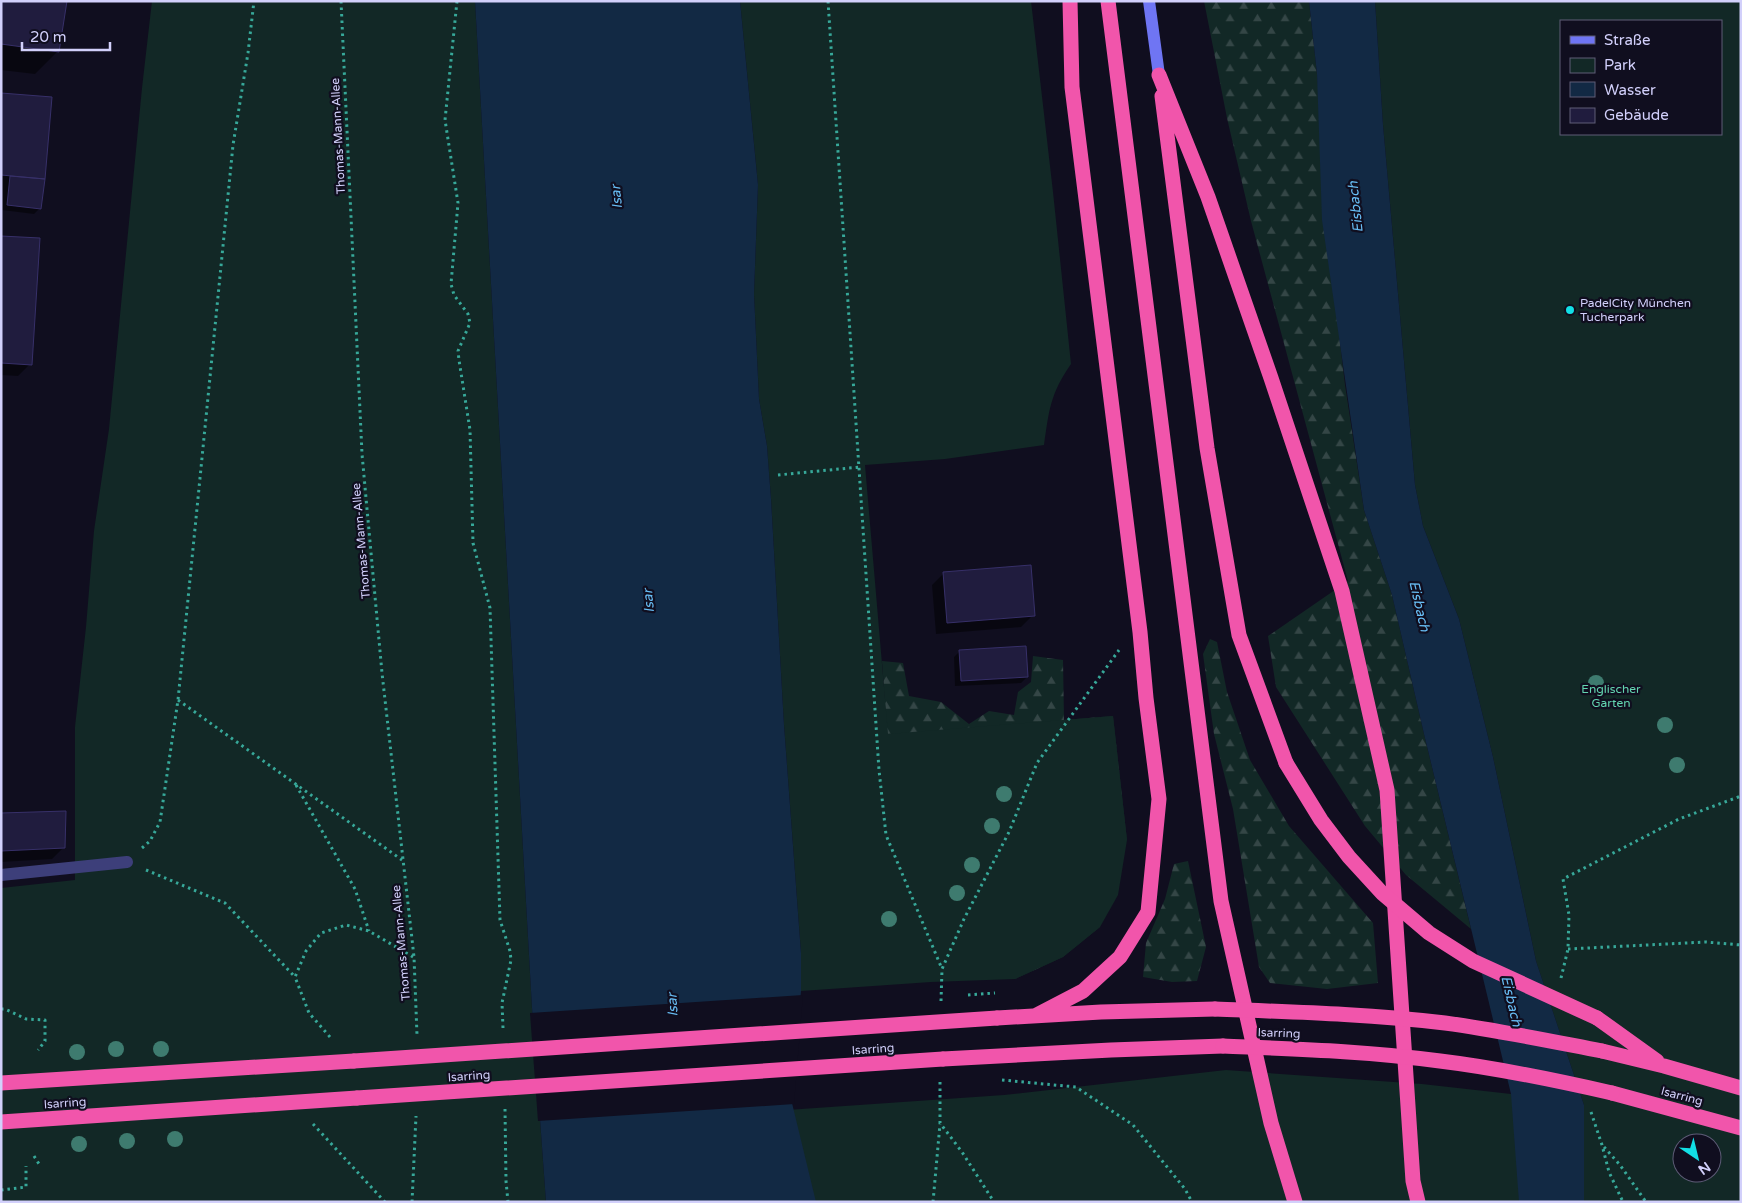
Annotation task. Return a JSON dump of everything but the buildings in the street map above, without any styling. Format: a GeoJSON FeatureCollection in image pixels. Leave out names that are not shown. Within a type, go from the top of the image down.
{"type":"FeatureCollection","features":[{"type":"Feature","properties":{"kind":"highway"},"geometry":{"type":"LineString","coordinates":[[1035,1016],[1083,991],[1120,957],[1148,912],[1159,799],[1072,87],[1070,1]]}},
{"type":"Feature","properties":{"kind":"highway"},"geometry":{"type":"LineString","coordinates":[[1108,1],[1221,901],[1271,1123],[1295,1202]]}},
{"type":"Feature","properties":{"kind":"highway"},"geometry":{"type":"LineString","coordinates":[[1159,75],[1207,448],[1239,635],[1286,763],[1320,820],[1349,857],[1382,893],[1428,933],[1473,961],[1597,1018],[1664,1066]]}},
{"type":"Feature","properties":{"kind":"highway"},"geometry":{"type":"LineString","coordinates":[[1159,75],[1208,197],[1342,591],[1387,790],[1413,1181],[1418,1202]]}},
{"type":"Feature","properties":{"kind":"highway","name":"Isarring"},"geometry":{"type":"LineString","coordinates":[[1,1083],[997,1018],[1214,1009],[1342,1014],[1446,1024],[1549,1040],[1602,1051],[1741,1088]]}},
{"type":"Feature","properties":{"kind":"highway","name":"Isarring"},"geometry":{"type":"LineString","coordinates":[[1,1122],[999,1056],[1223,1046],[1340,1050],[1440,1061],[1541,1077],[1612,1093],[1741,1128]]}},
{"type":"Feature","properties":{"kind":"main road"},"geometry":{"type":"LineString","coordinates":[[1149,1],[1159,75]]}},
{"type":"Feature","properties":{"kind":"lane"},"geometry":{"type":"LineString","coordinates":[[1,875],[127,862]]}},
{"type":"Feature","properties":{"kind":"path"},"geometry":{"type":"LineString","coordinates":[[254,1],[248,53],[233,145],[178,700],[160,822],[150,841],[127,862],[225,903],[295,977],[309,1013],[330,1038]]}},
{"type":"Feature","properties":{"kind":"path","name":"Thomas-Mann-Allee"},"geometry":{"type":"LineString","coordinates":[[342,1],[362,454],[382,673],[414,957],[417,1037]]}},
{"type":"Feature","properties":{"kind":"path"},"geometry":{"type":"LineString","coordinates":[[458,1],[445,120],[458,203],[451,284],[454,295],[468,314],[470,323],[458,351],[470,430],[472,543],[490,608],[500,920],[511,960],[502,1003],[503,1033]]}},
{"type":"Feature","properties":{"kind":"path"},"geometry":{"type":"LineString","coordinates":[[828,1],[879,770],[886,835],[942,970]]}},
{"type":"Feature","properties":{"kind":"path"},"geometry":{"type":"LineString","coordinates":[[778,475],[860,467]]}},
{"type":"Feature","properties":{"kind":"path"},"geometry":{"type":"LineString","coordinates":[[941,1008],[942,970],[964,919],[1009,832],[1037,763],[1122,646]]}},
{"type":"Feature","properties":{"kind":"path"},"geometry":{"type":"LineString","coordinates":[[178,700],[402,860]]}},
{"type":"Feature","properties":{"kind":"path"},"geometry":{"type":"LineString","coordinates":[[294,783],[355,889],[369,931]]}},
{"type":"Feature","properties":{"kind":"path"},"geometry":{"type":"LineString","coordinates":[[1563,879],[1679,819],[1741,796]]}},
{"type":"Feature","properties":{"kind":"path"},"geometry":{"type":"LineString","coordinates":[[295,977],[306,951],[321,933],[346,925],[369,931],[414,957]]}},
{"type":"Feature","properties":{"kind":"path"},"geometry":{"type":"LineString","coordinates":[[1568,949],[1706,942],[1741,945]]}},
{"type":"Feature","properties":{"kind":"path"},"geometry":{"type":"LineString","coordinates":[[1,1009],[26,1019],[45,1020],[45,1041],[38,1050]]}},
{"type":"Feature","properties":{"kind":"path"},"geometry":{"type":"LineString","coordinates":[[933,1202],[940,1123],[940,1075]]}},
{"type":"Feature","properties":{"kind":"path"},"geometry":{"type":"LineString","coordinates":[[1001,1080],[1076,1087],[1133,1125],[1185,1189],[1192,1202]]}},
{"type":"Feature","properties":{"kind":"path"},"geometry":{"type":"LineString","coordinates":[[504,1102],[508,1202]]}},
{"type":"Feature","properties":{"kind":"path"},"geometry":{"type":"LineString","coordinates":[[412,1202],[416,1115]]}},
{"type":"Feature","properties":{"kind":"path"},"geometry":{"type":"LineString","coordinates":[[312,1123],[384,1202]]}},
{"type":"Feature","properties":{"kind":"path"},"geometry":{"type":"LineString","coordinates":[[940,1123],[962,1152],[994,1202]]}},
{"type":"Feature","properties":{"kind":"path"},"geometry":{"type":"LineString","coordinates":[[1623,1202],[1609,1172],[1602,1145],[1620,1165],[1646,1202]]}},
{"type":"Feature","properties":{"kind":"path"},"geometry":{"type":"LineString","coordinates":[[34,1156],[39,1164]]}},
{"type":"Feature","properties":{"kind":"path"},"geometry":{"type":"LineString","coordinates":[[1,1190],[26,1187],[26,1166]]}},
{"type":"Feature","properties":{"kind":"green space"},"geometry":{"type":"Polygon","coordinates":[[[152,1],[475,1],[532,1008],[546,1202],[1,1202],[1,888],[75,880],[75,727],[94,531],[109,429],[152,1]]]}},
{"type":"Feature","properties":{"kind":"green space"},"geometry":{"type":"Polygon","coordinates":[[[740,1],[1031,1],[1071,364],[1059,385],[1049,412],[1044,445],[945,459],[865,465],[888,734],[1113,716],[1127,840],[1118,895],[1100,927],[1063,957],[1015,979],[931,982],[801,991],[801,953],[784,725],[771,499],[767,446],[759,399],[754,294],[758,185],[740,1]]]}},
{"type":"Feature","properties":{"kind":"green space"},"geometry":{"type":"Polygon","coordinates":[[[1204,1],[1309,1],[1339,334],[1364,510],[1392,595],[1471,929],[1406,875],[1365,826],[1276,687],[1268,636],[1348,581],[1251,221],[1227,118],[1204,1]]]}},
{"type":"Feature","properties":{"kind":"green space","name":"Englischer Garten"},"geometry":{"type":"Polygon","coordinates":[[[1375,1],[1741,1],[1741,1202],[794,1202],[787,1110],[1004,1095],[1226,1070],[1422,1084],[1511,1094],[1584,1105],[1536,961],[1493,757],[1459,619],[1423,526],[1415,485],[1383,125],[1375,1]]]}},
{"type":"Feature","properties":{"kind":"green space"},"geometry":{"type":"Polygon","coordinates":[[[1210,639],[1217,642],[1227,692],[1250,760],[1289,826],[1373,923],[1378,983],[1327,989],[1270,983],[1259,967],[1233,809],[1214,734],[1203,654],[1210,639]]]}},
{"type":"Feature","properties":{"kind":"green space"},"geometry":{"type":"Polygon","coordinates":[[[1033,656],[1063,660],[1064,720],[1113,716],[1127,840],[1092,836],[1100,927],[1063,957],[1015,979],[887,734],[882,661],[903,663],[909,696],[941,702],[969,724],[989,711],[1014,715],[1018,692],[1031,682],[1033,656]]]}},
{"type":"Feature","properties":{"kind":"green space"},"geometry":{"type":"Polygon","coordinates":[[[1188,861],[1206,947],[1197,981],[1172,982],[1143,977],[1146,943],[1165,899],[1174,864],[1188,861]]]}},
{"type":"Feature","properties":{"kind":"water","name":"Isar"},"geometry":{"type":"Polygon","coordinates":[[[475,1],[740,1],[758,185],[754,294],[759,399],[767,446],[784,725],[801,953],[801,991],[792,1103],[816,1202],[546,1202],[532,1008],[475,1]]]}},
{"type":"Feature","properties":{"kind":"water","name":"Eisbach"},"geometry":{"type":"Polygon","coordinates":[[[1309,1],[1375,1],[1383,125],[1415,485],[1423,526],[1459,619],[1493,757],[1536,961],[1584,1105],[1584,1202],[1519,1202],[1511,1094],[1392,595],[1364,510],[1322,220],[1317,74],[1309,1]]]}},
{"type":"Feature","properties":{"kind":"pier"},"geometry":{"type":"Polygon","coordinates":[[[803,995],[794,1104],[538,1121],[530,1013],[803,995]]]}},
{"type":"Feature","properties":{"kind":"place","name":"PadelCity München Tucherpark"},"geometry":{"type":"Point","coordinates":[1570,310]}}]}
